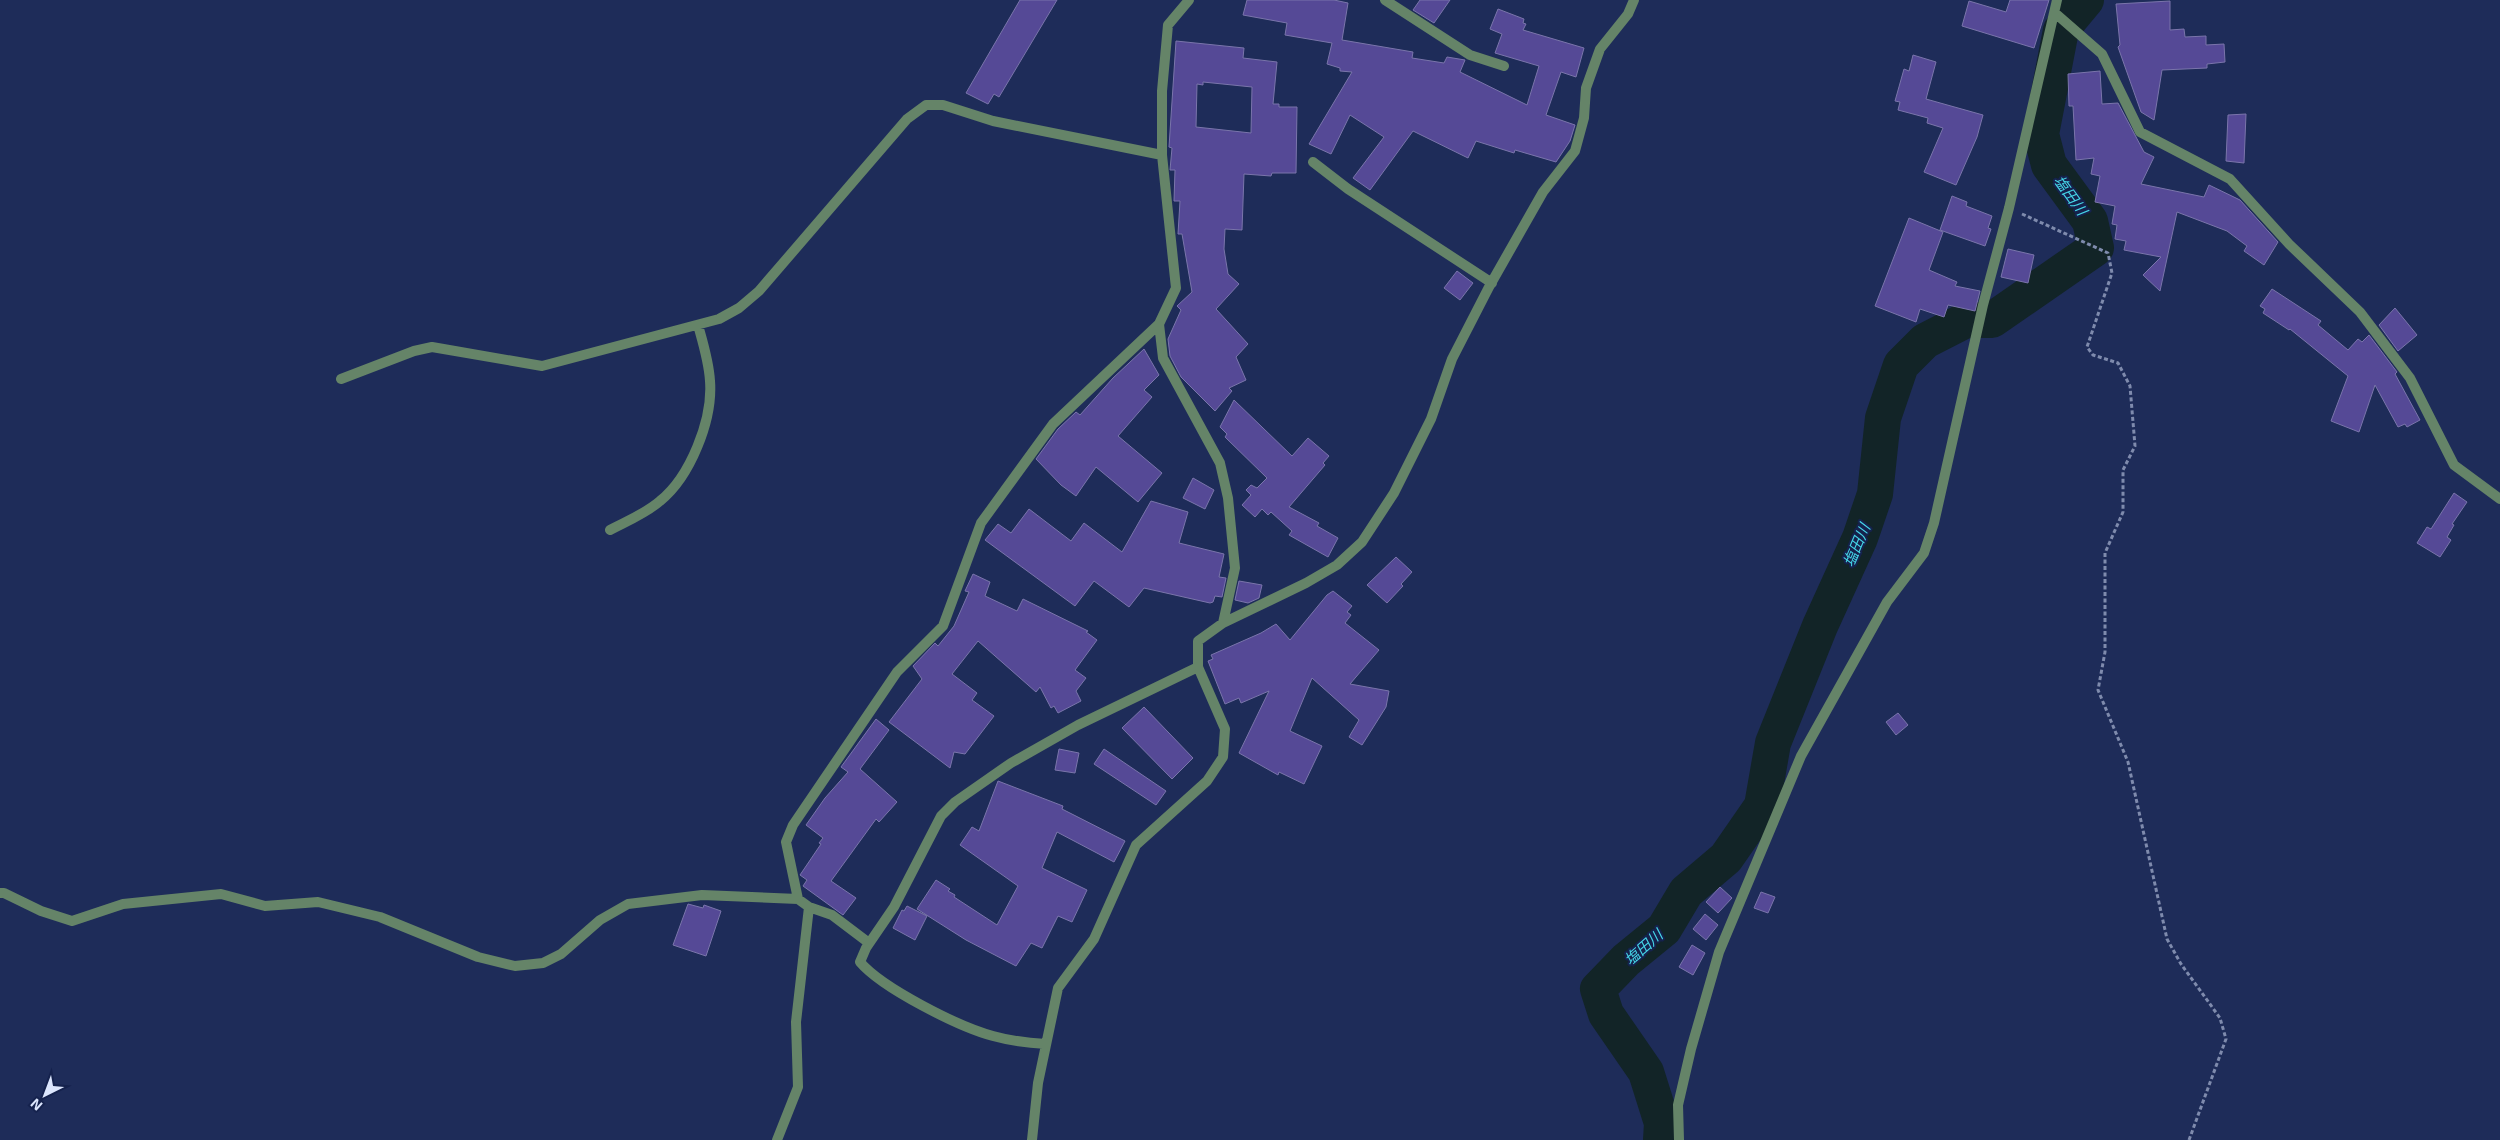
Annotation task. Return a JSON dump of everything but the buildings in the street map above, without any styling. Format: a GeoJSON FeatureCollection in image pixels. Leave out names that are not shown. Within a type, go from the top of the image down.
{"type":"FeatureCollection","features":[{"type":"Feature","properties":{"kind":"street"},"geometry":{"type":"LineString","coordinates":[[798,899],[786,842],[793,826],[897,672],[943,626],[981,523],[1053,424],[1159,324],[1176,288],[1162,155],[1162,91],[1168,25],[1189,0]]}},
{"type":"Feature","properties":{"kind":"street"},"geometry":{"type":"LineString","coordinates":[[1385,0],[1470,55],[1504,66]]}},
{"type":"Feature","properties":{"kind":"street"},"geometry":{"type":"LineString","coordinates":[[1032,1140],[1038,1083],[1058,988],[1094,939],[1136,845],[1207,781],[1224,757],[1225,729],[1198,667],[1198,641],[1223,623],[1337,565],[1362,542],[1394,494],[1431,419],[1452,360],[1492,282],[1543,192],[1575,151],[1584,118],[1586,88],[1600,48],[1628,14],[1634,0]]}},
{"type":"Feature","properties":{"kind":"street"},"geometry":{"type":"LineString","coordinates":[[1679,1140],[1678,1105],[1691,1049],[1719,952],[1801,756],[1887,602],[1924,553],[1934,523],[1983,305],[2009,208],[2058,0]]}},
{"type":"Feature","properties":{"kind":"street"},"geometry":{"type":"LineString","coordinates":[[2055,13],[2102,54],[2140,132],[2230,179],[2289,244],[2360,312],[2410,378],[2454,465],[2500,499]]}},
{"type":"Feature","properties":{"kind":"street"},"geometry":{"type":"LineString","coordinates":[[341,379],[414,351],[432,347],[542,366],[719,319],[739,308],[759,291],[907,119],[926,105],[943,106],[993,121],[1162,155]]}},
{"type":"Feature","properties":{"kind":"street"},"geometry":{"type":"LineString","coordinates":[[1314,162],[1348,190],[1492,282]]}},
{"type":"Feature","properties":{"kind":"street"},"geometry":{"type":"LineString","coordinates":[[1159,324],[1163,358],[1220,463],[1228,498],[1234,568],[1223,623]]}},
{"type":"Feature","properties":{"kind":"street"},"geometry":{"type":"LineString","coordinates":[[610,530],[644,513],[661,500],[676,483],[694,455],[705,427],[710,383],[706,352],[698,325]]}},
{"type":"Feature","properties":{"kind":"street"},"geometry":{"type":"LineString","coordinates":[[1046,1044],[1023,1043],[991,1036],[926,1008],[868,972],[860,962],[869,943],[894,907],[941,816],[954,802],[1010,763],[1078,725],[1198,667]]}},
{"type":"Feature","properties":{"kind":"street"},"geometry":{"type":"LineString","coordinates":[[0,893],[4,893],[41,911],[72,921],[123,904],[221,894],[265,906],[318,902],[380,917],[478,957],[515,966],[542,963],[561,954],[600,920],[628,904],[702,894],[798,899],[809,906],[832,915],[869,943]]}},
{"type":"Feature","properties":{"kind":"street"},"geometry":{"type":"LineString","coordinates":[[777,1140],[798,1087],[796,1022],[809,906]]}},
{"type":"Feature","properties":{"kind":"path"},"geometry":{"type":"LineString","coordinates":[[2009,208],[2108,253],[2112,273],[2087,347],[2093,354],[2118,363],[2130,386],[2135,446],[2123,470],[2122,512],[2105,553],[2105,652],[2098,690],[2128,762],[2167,939],[2181,964],[2220,1018],[2226,1039],[2188,1140]]}},
{"type":"Feature","properties":{"kind":"waterway","name":"塩田川"},"geometry":{"type":"LineString","coordinates":[[1661,1140],[1662,1123],[1646,1072],[1606,1014],[1598,989],[1626,960],[1664,929],[1686,892],[1726,858],[1762,806],[1773,743],[1820,626],[1860,538],[1875,494],[1883,418],[1901,365],[1925,341],[1966,320],[1992,320],[2096,248],[2090,221],[2049,165],[2041,134],[2061,30],[2086,0]]}}]}
